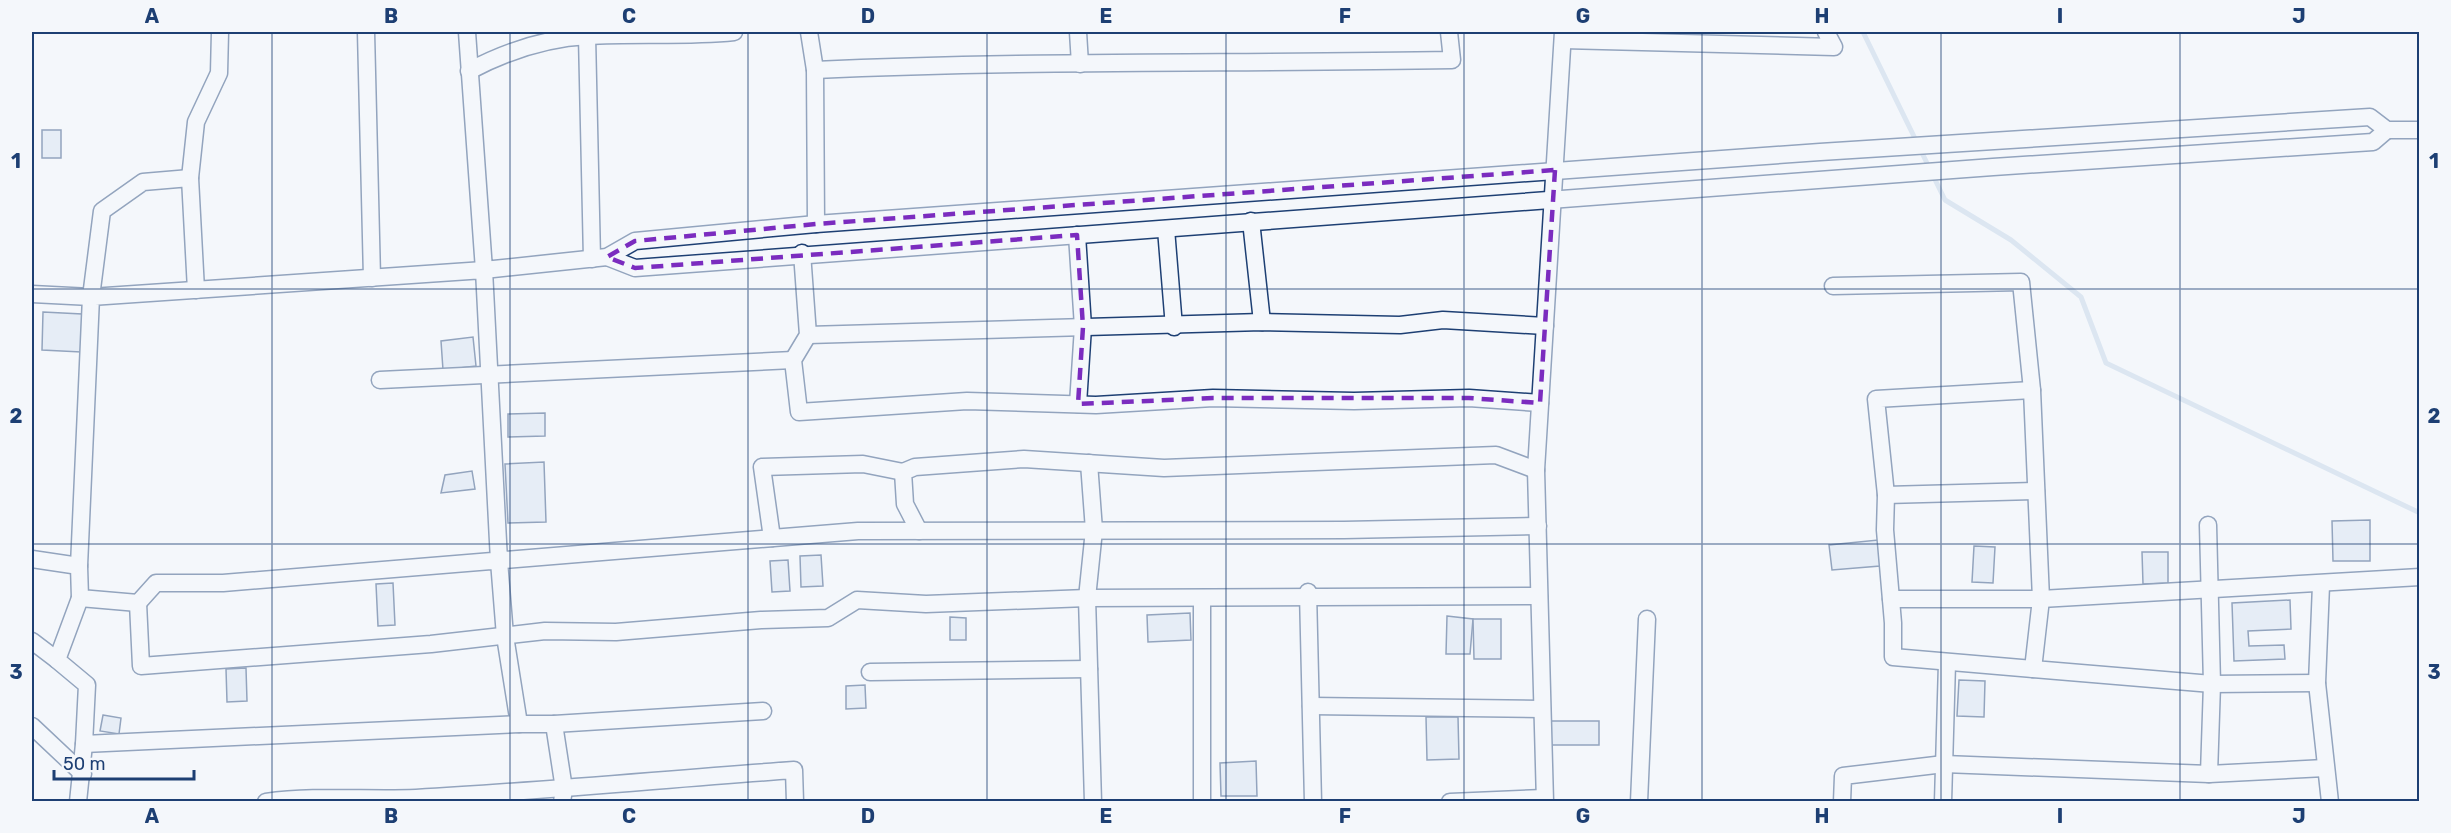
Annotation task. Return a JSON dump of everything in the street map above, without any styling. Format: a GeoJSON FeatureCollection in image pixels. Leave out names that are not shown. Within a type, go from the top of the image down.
{"type":"FeatureCollection","features":[{"type":"Feature","properties":{"kind":"street"},"geometry":{"type":"LineString","coordinates":[[196,290],[190,178],[196,122],[219,73],[220,32]]}},
{"type":"Feature","properties":{"kind":"street"},"geometry":{"type":"LineString","coordinates":[[366,32],[372,278]]}},
{"type":"Feature","properties":{"kind":"street"},"geometry":{"type":"LineString","coordinates":[[467,32],[484,270],[499,561],[505,636],[519,724]]}},
{"type":"Feature","properties":{"kind":"street"},"geometry":{"type":"LineString","coordinates":[[470,71],[494,58],[550,36],[735,32]]}},
{"type":"Feature","properties":{"kind":"street"},"geometry":{"type":"LineString","coordinates":[[809,32],[815,70],[816,224]]}},
{"type":"Feature","properties":{"kind":"street"},"geometry":{"type":"LineString","coordinates":[[1078,32],[1080,64]]}},
{"type":"Feature","properties":{"kind":"street"},"geometry":{"type":"LineString","coordinates":[[815,70],[945,64],[1452,60],[1449,32]]}},
{"type":"Feature","properties":{"kind":"street"},"geometry":{"type":"LineString","coordinates":[[1450,801],[1544,800],[1536,470],[1563,36],[1834,47],[1826,32]]}},
{"type":"Feature","properties":{"kind":"street"},"geometry":{"type":"LineString","coordinates":[[587,36],[600,258]]}},
{"type":"Feature","properties":{"kind":"street"},"geometry":{"type":"LineString","coordinates":[[32,294],[91,297],[484,270],[600,258],[635,242],[816,224],[1555,170],[2370,117],[2387,130],[2420,130]]}},
{"type":"Feature","properties":{"kind":"street"},"geometry":{"type":"LineString","coordinates":[[600,258],[634,268],[802,253],[1166,229],[1922,172],[2373,142],[2387,130]]}},
{"type":"Feature","properties":{"kind":"street"},"geometry":{"type":"LineString","coordinates":[[57,660],[80,598],[79,566],[91,297],[102,211],[143,182],[190,178]]}},
{"type":"Feature","properties":{"kind":"street"},"geometry":{"type":"LineString","coordinates":[[1251,221],[1262,322]]}},
{"type":"Feature","properties":{"kind":"street"},"geometry":{"type":"LineString","coordinates":[[1166,229],[1174,327]]}},
{"type":"Feature","properties":{"kind":"street"},"geometry":{"type":"LineString","coordinates":[[1077,235],[1083,327],[1078,404]]}},
{"type":"Feature","properties":{"kind":"street"},"geometry":{"type":"LineString","coordinates":[[802,253],[808,335],[793,360],[799,412],[967,401],[1078,404],[1213,398],[1354,400],[1469,398],[1540,403]]}},
{"type":"Feature","properties":{"kind":"street"},"geometry":{"type":"LineString","coordinates":[[1833,286],[2021,282],[2032,390],[2041,599],[2033,669]]}},
{"type":"Feature","properties":{"kind":"street"},"geometry":{"type":"LineString","coordinates":[[808,335],[1083,327],[1174,327],[1262,322],[1400,325],[1443,320],[1545,327]]}},
{"type":"Feature","properties":{"kind":"street"},"geometry":{"type":"LineString","coordinates":[[380,380],[793,360]]}},
{"type":"Feature","properties":{"kind":"street"},"geometry":{"type":"LineString","coordinates":[[2032,390],[1876,399],[1886,495],[1885,530],[1893,657],[2212,684],[2317,683]]}},
{"type":"Feature","properties":{"kind":"street"},"geometry":{"type":"LineString","coordinates":[[772,538],[762,467],[863,464],[903,472],[915,467],[1024,459],[1164,468],[1496,455],[1536,470]]}},
{"type":"Feature","properties":{"kind":"street"},"geometry":{"type":"LineString","coordinates":[[1089,463],[1094,530],[1087,598],[1093,801]]}},
{"type":"Feature","properties":{"kind":"street"},"geometry":{"type":"LineString","coordinates":[[903,472],[905,504],[919,531]]}},
{"type":"Feature","properties":{"kind":"street"},"geometry":{"type":"LineString","coordinates":[[1886,495],[2036,491]]}},
{"type":"Feature","properties":{"kind":"street"},"geometry":{"type":"LineString","coordinates":[[2208,525],[2212,684],[2210,774]]}},
{"type":"Feature","properties":{"kind":"street"},"geometry":{"type":"LineString","coordinates":[[1538,526],[858,531],[223,583],[156,583],[138,603],[141,666],[545,631],[616,632],[761,620],[828,618],[857,600],[926,604],[1087,598],[1308,595],[1539,596]]}},
{"type":"Feature","properties":{"kind":"street"},"geometry":{"type":"LineString","coordinates":[[32,559],[79,566]]}},
{"type":"Feature","properties":{"kind":"street"},"geometry":{"type":"LineString","coordinates":[[1891,600],[2041,599],[2321,585],[2420,577]]}},
{"type":"Feature","properties":{"kind":"street"},"geometry":{"type":"LineString","coordinates":[[2321,585],[2317,683],[2330,801]]}},
{"type":"Feature","properties":{"kind":"street"},"geometry":{"type":"LineString","coordinates":[[1308,595],[1313,801]]}},
{"type":"Feature","properties":{"kind":"street"},"geometry":{"type":"LineString","coordinates":[[80,598],[138,603]]}},
{"type":"Feature","properties":{"kind":"street"},"geometry":{"type":"LineString","coordinates":[[1202,598],[1202,801]]}},
{"type":"Feature","properties":{"kind":"street"},"geometry":{"type":"LineString","coordinates":[[1639,801],[1647,618]]}},
{"type":"Feature","properties":{"kind":"street"},"geometry":{"type":"LineString","coordinates":[[32,641],[87,685],[83,774],[78,801]]}},
{"type":"Feature","properties":{"kind":"street"},"geometry":{"type":"LineString","coordinates":[[1942,801],[1947,663]]}},
{"type":"Feature","properties":{"kind":"street"},"geometry":{"type":"LineString","coordinates":[[870,672],[1089,669]]}},
{"type":"Feature","properties":{"kind":"street"},"geometry":{"type":"LineString","coordinates":[[1311,706],[1542,710]]}},
{"type":"Feature","properties":{"kind":"street"},"geometry":{"type":"LineString","coordinates":[[84,744],[554,724],[763,711]]}},
{"type":"Feature","properties":{"kind":"street"},"geometry":{"type":"LineString","coordinates":[[554,724],[563,795]]}},
{"type":"Feature","properties":{"kind":"street"},"geometry":{"type":"LineString","coordinates":[[32,726],[83,774]]}},
{"type":"Feature","properties":{"kind":"street"},"geometry":{"type":"LineString","coordinates":[[1842,801],[1843,776],[1944,764],[2210,774],[2325,768]]}},
{"type":"Feature","properties":{"kind":"street"},"geometry":{"type":"LineString","coordinates":[[266,801],[563,795],[794,770],[795,801]]}},
{"type":"Feature","properties":{"kind":"highlighted area"},"geometry":{"type":"Polygon","coordinates":[[[1555,170],[1540,403],[1469,398],[1213,398],[1078,404],[1083,327],[1077,235],[635,268],[607,257],[635,241],[816,224],[1555,170]]]}},
{"type":"Feature","properties":{"kind":"building"},"geometry":{"type":"Polygon","coordinates":[[[42,130],[61,130],[61,158],[42,158],[42,130]]]}},
{"type":"Feature","properties":{"kind":"building"},"geometry":{"type":"Polygon","coordinates":[[[43,312],[82,314],[81,352],[42,350],[43,312]]]}},
{"type":"Feature","properties":{"kind":"building"},"geometry":{"type":"Polygon","coordinates":[[[473,337],[476,366],[443,370],[441,341],[473,337]]]}},
{"type":"Feature","properties":{"kind":"building"},"geometry":{"type":"Polygon","coordinates":[[[545,413],[545,436],[508,437],[508,414],[545,413]]]}},
{"type":"Feature","properties":{"kind":"building"},"geometry":{"type":"Polygon","coordinates":[[[544,462],[546,522],[508,523],[505,464],[544,462]]]}},
{"type":"Feature","properties":{"kind":"building"},"geometry":{"type":"Polygon","coordinates":[[[472,471],[475,489],[441,493],[445,475],[472,471]]]}},
{"type":"Feature","properties":{"kind":"building"},"geometry":{"type":"Polygon","coordinates":[[[2370,520],[2370,561],[2333,561],[2332,521],[2370,520]]]}},
{"type":"Feature","properties":{"kind":"building"},"geometry":{"type":"Polygon","coordinates":[[[1878,540],[1880,566],[1832,570],[1829,545],[1878,540]]]}},
{"type":"Feature","properties":{"kind":"building"},"geometry":{"type":"Polygon","coordinates":[[[1974,546],[1995,547],[1993,583],[1972,582],[1974,546]]]}},
{"type":"Feature","properties":{"kind":"building"},"geometry":{"type":"Polygon","coordinates":[[[2142,552],[2168,552],[2168,583],[2143,584],[2142,552]]]}},
{"type":"Feature","properties":{"kind":"building"},"geometry":{"type":"Polygon","coordinates":[[[821,555],[823,586],[801,587],[800,556],[821,555]]]}},
{"type":"Feature","properties":{"kind":"building"},"geometry":{"type":"Polygon","coordinates":[[[788,560],[790,591],[772,592],[770,561],[788,560]]]}},
{"type":"Feature","properties":{"kind":"building"},"geometry":{"type":"Polygon","coordinates":[[[393,583],[395,625],[378,626],[376,584],[393,583]]]}},
{"type":"Feature","properties":{"kind":"building"},"geometry":{"type":"Polygon","coordinates":[[[2290,600],[2291,629],[2248,631],[2249,646],[2284,645],[2285,659],[2234,661],[2232,603],[2290,600]]]}},
{"type":"Feature","properties":{"kind":"building"},"geometry":{"type":"Polygon","coordinates":[[[1190,613],[1191,640],[1148,642],[1147,615],[1190,613]]]}},
{"type":"Feature","properties":{"kind":"building"},"geometry":{"type":"Polygon","coordinates":[[[1447,616],[1473,619],[1470,654],[1446,654],[1447,616]]]}},
{"type":"Feature","properties":{"kind":"building"},"geometry":{"type":"Polygon","coordinates":[[[950,617],[966,618],[966,640],[950,640],[950,617]]]}},
{"type":"Feature","properties":{"kind":"building"},"geometry":{"type":"Polygon","coordinates":[[[1473,619],[1501,619],[1501,659],[1474,659],[1473,619]]]}},
{"type":"Feature","properties":{"kind":"building"},"geometry":{"type":"Polygon","coordinates":[[[246,668],[247,701],[227,702],[226,669],[246,668]]]}},
{"type":"Feature","properties":{"kind":"building"},"geometry":{"type":"Polygon","coordinates":[[[1959,680],[1985,681],[1984,717],[1957,716],[1959,680]]]}},
{"type":"Feature","properties":{"kind":"building"},"geometry":{"type":"Polygon","coordinates":[[[865,685],[866,708],[846,709],[846,686],[865,685]]]}},
{"type":"Feature","properties":{"kind":"building"},"geometry":{"type":"Polygon","coordinates":[[[103,715],[121,718],[119,734],[100,731],[103,715]]]}},
{"type":"Feature","properties":{"kind":"building"},"geometry":{"type":"Polygon","coordinates":[[[1426,717],[1458,717],[1459,759],[1427,760],[1426,717]]]}},
{"type":"Feature","properties":{"kind":"building"},"geometry":{"type":"Polygon","coordinates":[[[1551,721],[1599,721],[1599,745],[1550,745],[1551,721]]]}},
{"type":"Feature","properties":{"kind":"building"},"geometry":{"type":"Polygon","coordinates":[[[1256,761],[1257,796],[1221,796],[1220,763],[1256,761]]]}},
{"type":"Feature","properties":{"kind":"waterway"},"geometry":{"type":"LineString","coordinates":[[1863,32],[1945,200],[2011,240],[2081,297],[2106,363],[2420,513]]}}]}
